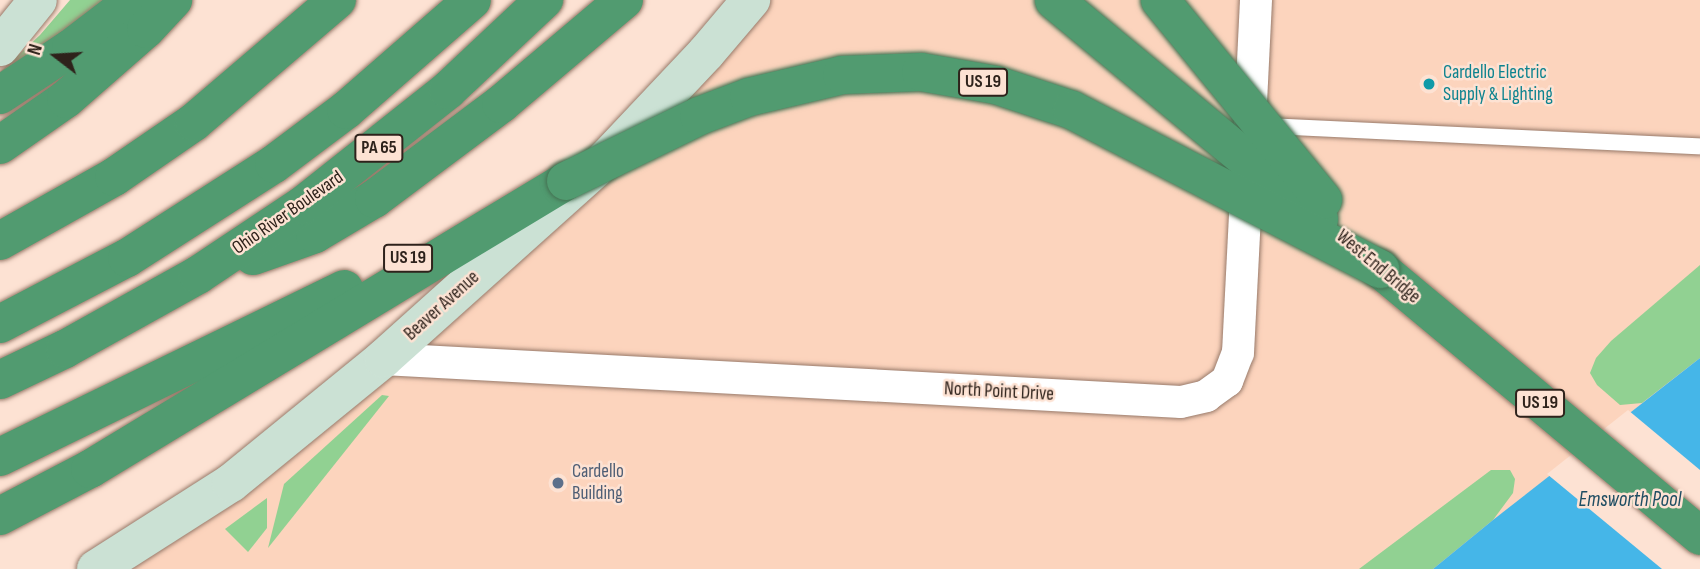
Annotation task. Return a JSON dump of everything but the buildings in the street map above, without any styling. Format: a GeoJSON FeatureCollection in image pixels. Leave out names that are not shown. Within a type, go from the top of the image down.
{"type":"FeatureCollection","features":[{"type":"Feature","properties":{"kind":"highway"},"geometry":{"type":"LineString","coordinates":[[0,95],[71,48],[134,0]]}},
{"type":"Feature","properties":{"kind":"highway"},"geometry":{"type":"LineString","coordinates":[[0,145],[66,99],[137,37],[173,0]]}},
{"type":"Feature","properties":{"kind":"highway"},"geometry":{"type":"LineString","coordinates":[[0,241],[114,177],[194,122],[337,0]]}},
{"type":"Feature","properties":{"kind":"highway"},"geometry":{"type":"LineString","coordinates":[[0,324],[127,258],[274,164],[346,110],[472,0]]}},
{"type":"Feature","properties":{"kind":"highway","name":"Ohio River Boulevard"},"geometry":{"type":"LineString","coordinates":[[0,380],[65,349],[198,275],[303,205],[377,150],[448,90],[544,0]]}},
{"type":"Feature","properties":{"kind":"highway"},"geometry":{"type":"LineString","coordinates":[[198,275],[315,234],[373,198],[501,104],[624,0]]}},
{"type":"Feature","properties":{"kind":"highway","name":"West End Bridge"},"geometry":{"type":"LineString","coordinates":[[1054,0],[1700,536]]}},
{"type":"Feature","properties":{"kind":"highway"},"geometry":{"type":"LineString","coordinates":[[1160,0],[1380,269]]}},
{"type":"Feature","properties":{"kind":"highway","name":"US 19"},"geometry":{"type":"LineString","coordinates":[[260,348],[566,181],[699,116],[749,97],[842,75],[921,72],[996,85],[1072,110],[1380,269]]}},
{"type":"Feature","properties":{"kind":"highway"},"geometry":{"type":"LineString","coordinates":[[0,457],[260,348]]}},
{"type":"Feature","properties":{"kind":"highway"},"geometry":{"type":"LineString","coordinates":[[0,516],[90,469],[260,348]]}},
{"type":"Feature","properties":{"kind":"main road"},"geometry":{"type":"LineString","coordinates":[[0,47],[38,0]]}},
{"type":"Feature","properties":{"kind":"main road","name":"Beaver Avenue"},"geometry":{"type":"LineString","coordinates":[[96,569],[231,483],[383,359],[607,158],[706,53],[751,0]]}},
{"type":"Feature","properties":{"kind":"street","name":"North Point Drive"},"geometry":{"type":"LineString","coordinates":[[383,359],[1181,402],[1206,396],[1227,381],[1237,353],[1256,0]]}},
{"type":"Feature","properties":{"kind":"lane"},"geometry":{"type":"LineString","coordinates":[[1249,125],[1375,134],[1700,146]]}},
{"type":"Feature","properties":{"kind":"shaded area"},"geometry":{"type":"Polygon","coordinates":[[[751,0],[1700,0],[1700,358],[1433,569],[96,569],[231,483],[751,0]]]}},
{"type":"Feature","properties":{"kind":"green space"},"geometry":{"type":"Polygon","coordinates":[[[70,0],[104,0],[0,78],[0,72],[40,35],[70,0]]]}},
{"type":"Feature","properties":{"kind":"green space"},"geometry":{"type":"Polygon","coordinates":[[[1700,265],[1700,358],[1642,403],[1620,405],[1597,385],[1590,373],[1596,358],[1611,341],[1700,265]]]}},
{"type":"Feature","properties":{"kind":"green space"},"geometry":{"type":"Polygon","coordinates":[[[382,395],[389,396],[268,548],[284,484],[382,395]]]}},
{"type":"Feature","properties":{"kind":"green space"},"geometry":{"type":"Polygon","coordinates":[[[1491,470],[1510,470],[1515,479],[1513,493],[1493,520],[1433,569],[1359,569],[1491,470]]]}},
{"type":"Feature","properties":{"kind":"green space"},"geometry":{"type":"Polygon","coordinates":[[[267,498],[267,528],[248,552],[225,529],[267,498]]]}},
{"type":"Feature","properties":{"kind":"water","name":"Emsworth Pool"},"geometry":{"type":"Polygon","coordinates":[[[1700,358],[1700,569],[1433,569],[1493,520],[1700,358]]]}},
{"type":"Feature","properties":{"kind":"pier"},"geometry":{"type":"Polygon","coordinates":[[[1628,410],[1700,470],[1700,569],[1662,569],[1547,474],[1628,410]]]}},
{"type":"Feature","properties":{"kind":"place","name":"Cardello Electric Supply & Lighting"},"geometry":{"type":"Point","coordinates":[1429,84]}},
{"type":"Feature","properties":{"kind":"place","name":"Cardello Building"},"geometry":{"type":"Point","coordinates":[558,483]}}]}
